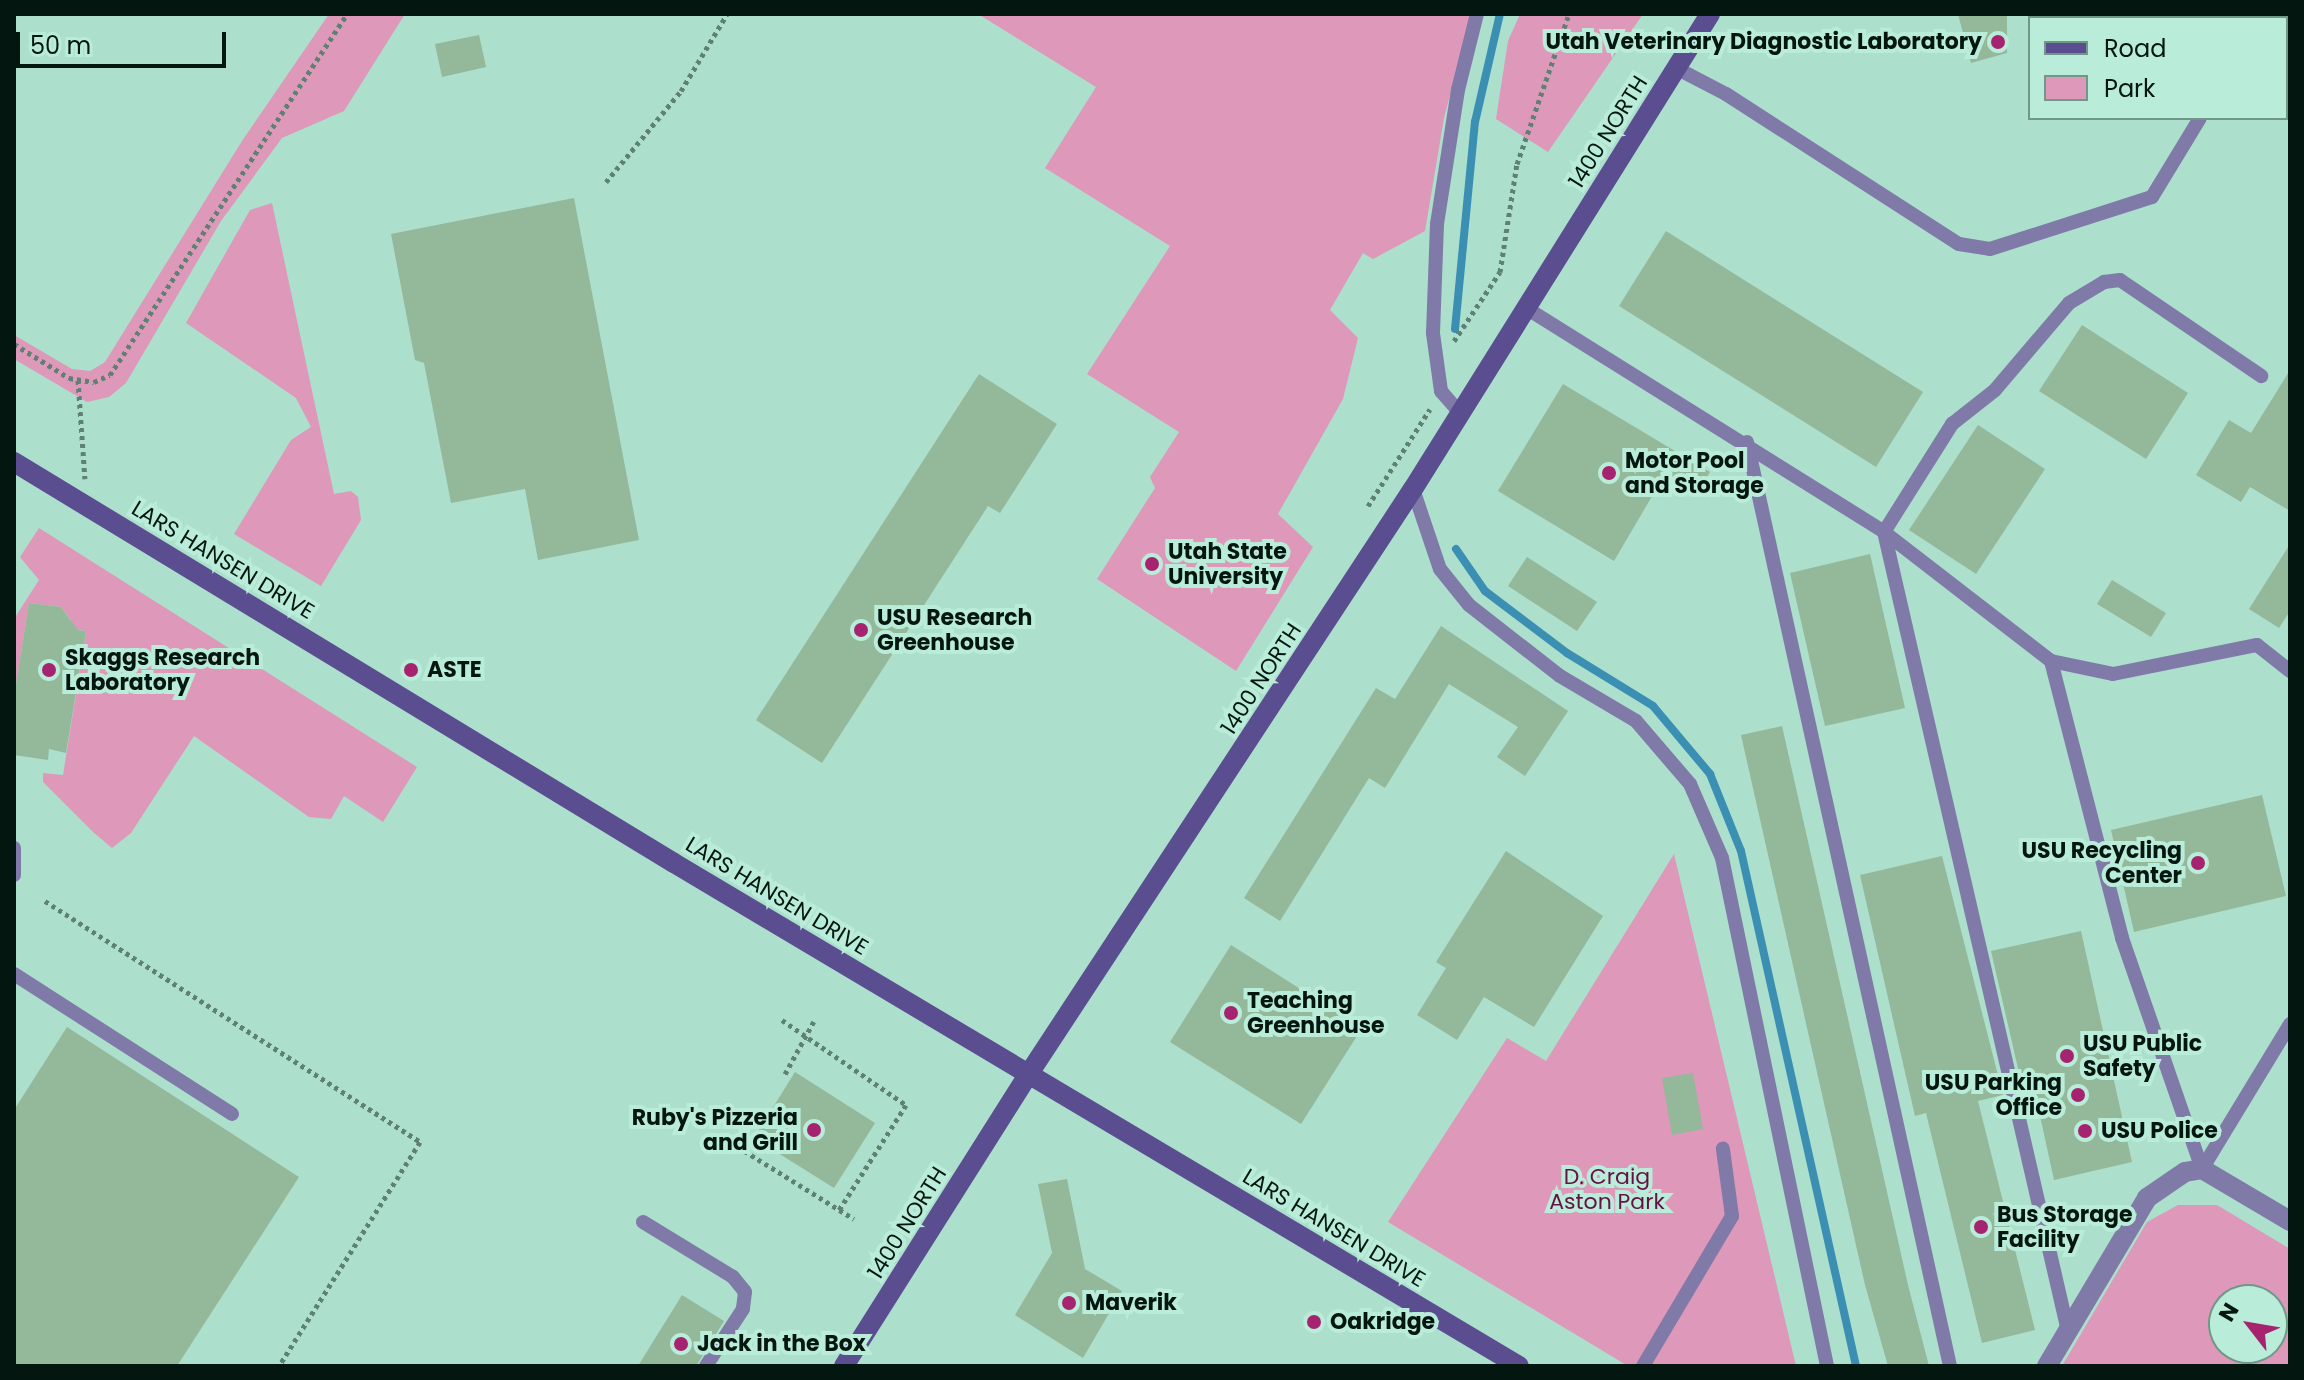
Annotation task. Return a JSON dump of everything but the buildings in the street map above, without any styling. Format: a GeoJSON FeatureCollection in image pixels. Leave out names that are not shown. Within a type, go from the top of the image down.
{"type":"FeatureCollection","features":[{"type":"Feature","properties":{"kind":"main road","name":"1400 NORTH"},"geometry":{"type":"LineString","coordinates":[[844,1366],[1028,1075],[1413,489],[1710,14]]}},
{"type":"Feature","properties":{"kind":"main road","name":"LARS HANSEN DRIVE"},"geometry":{"type":"LineString","coordinates":[[14,462],[1028,1075],[1519,1366]]}},
{"type":"Feature","properties":{"kind":"street"},"geometry":{"type":"LineString","coordinates":[[2047,1366],[2067,1327],[2147,1198],[2185,1172],[2202,1169],[2290,1221]]}},
{"type":"Feature","properties":{"kind":"lane"},"geometry":{"type":"LineString","coordinates":[[1460,413],[1441,391],[1433,333],[1437,224],[1458,90],[1477,14]]}},
{"type":"Feature","properties":{"kind":"lane"},"geometry":{"type":"LineString","coordinates":[[1676,68],[1726,94],[1959,244],[1990,249],[2152,197],[2199,120]]}},
{"type":"Feature","properties":{"kind":"lane"},"geometry":{"type":"LineString","coordinates":[[2067,1327],[1884,532],[1952,424],[1995,390],[2069,303],[2104,282],[2120,280],[2261,376]]}},
{"type":"Feature","properties":{"kind":"lane"},"geometry":{"type":"LineString","coordinates":[[1526,308],[1747,442],[1884,532],[2051,661],[2113,674],[2257,645],[2290,671]]}},
{"type":"Feature","properties":{"kind":"lane"},"geometry":{"type":"LineString","coordinates":[[1747,442],[1950,1366]]}},
{"type":"Feature","properties":{"kind":"lane"},"geometry":{"type":"LineString","coordinates":[[1413,489],[1440,569],[1469,605],[1560,676],[1636,721],[1690,784],[1722,858],[1827,1366]]}},
{"type":"Feature","properties":{"kind":"lane"},"geometry":{"type":"LineString","coordinates":[[2051,661],[2122,938],[2202,1169]]}},
{"type":"Feature","properties":{"kind":"lane"},"geometry":{"type":"LineString","coordinates":[[14,848],[14,875]]}},
{"type":"Feature","properties":{"kind":"lane"},"geometry":{"type":"LineString","coordinates":[[14,974],[232,1114]]}},
{"type":"Feature","properties":{"kind":"lane"},"geometry":{"type":"LineString","coordinates":[[2202,1169],[2290,1024]]}},
{"type":"Feature","properties":{"kind":"lane"},"geometry":{"type":"LineString","coordinates":[[1643,1366],[1732,1216],[1723,1149]]}},
{"type":"Feature","properties":{"kind":"lane"},"geometry":{"type":"LineString","coordinates":[[643,1222],[733,1277],[745,1292],[743,1309],[706,1366]]}},
{"type":"Feature","properties":{"kind":"path"},"geometry":{"type":"LineString","coordinates":[[14,344],[78,380],[94,382],[110,375],[347,14]]}},
{"type":"Feature","properties":{"kind":"path"},"geometry":{"type":"LineString","coordinates":[[606,182],[681,91],[727,14]]}},
{"type":"Feature","properties":{"kind":"path"},"geometry":{"type":"LineString","coordinates":[[1438,367],[1500,272],[1517,164],[1569,14]]}},
{"type":"Feature","properties":{"kind":"path"},"geometry":{"type":"LineString","coordinates":[[78,380],[87,505]]}},
{"type":"Feature","properties":{"kind":"path"},"geometry":{"type":"LineString","coordinates":[[1368,506],[1441,391]]}},
{"type":"Feature","properties":{"kind":"path"},"geometry":{"type":"LineString","coordinates":[[45,901],[420,1142],[279,1366]]}},
{"type":"Feature","properties":{"kind":"path"},"geometry":{"type":"LineString","coordinates":[[782,1020],[805,1041],[906,1105],[839,1210]]}},
{"type":"Feature","properties":{"kind":"path"},"geometry":{"type":"LineString","coordinates":[[785,1074],[814,1021]]}},
{"type":"Feature","properties":{"kind":"path"},"geometry":{"type":"LineString","coordinates":[[717,1134],[854,1219]]}},
{"type":"Feature","properties":{"kind":"green space"},"geometry":{"type":"Polygon","coordinates":[[[329,14],[405,14],[344,111],[282,138],[221,221],[126,383],[109,397],[87,402],[14,359],[14,335],[72,369],[90,371],[105,362],[242,141],[329,14]]]}},
{"type":"Feature","properties":{"kind":"green space"},"geometry":{"type":"Polygon","coordinates":[[[978,14],[1471,14],[1444,118],[1425,231],[1373,259],[1363,253],[1330,310],[1358,338],[1343,399],[1278,514],[1313,547],[1236,671],[1097,579],[1155,488],[1150,477],[1179,432],[1087,374],[1170,246],[1045,168],[1096,87],[978,14]]]}},
{"type":"Feature","properties":{"kind":"green space"},"geometry":{"type":"Polygon","coordinates":[[[1520,14],[1643,14],[1548,152],[1496,119],[1508,41],[1520,14]]]}},
{"type":"Feature","properties":{"kind":"green space"},"geometry":{"type":"Polygon","coordinates":[[[272,203],[334,494],[351,491],[358,497],[361,520],[321,586],[234,534],[291,440],[311,427],[296,398],[186,323],[250,210],[272,203]]]}},
{"type":"Feature","properties":{"kind":"green space"},"geometry":{"type":"Polygon","coordinates":[[[39,528],[417,767],[383,822],[344,796],[331,819],[309,817],[194,736],[131,833],[112,848],[93,832],[43,782],[43,773],[63,775],[86,631],[69,628],[71,620],[61,607],[29,603],[14,697],[14,619],[39,580],[20,557],[39,528]]]}},
{"type":"Feature","properties":{"kind":"green space","name":"D. Craig Aston Park"},"geometry":{"type":"Polygon","coordinates":[[[1674,854],[1796,1366],[1628,1366],[1388,1222],[1507,1038],[1546,1061],[1674,854]]]}},
{"type":"Feature","properties":{"kind":"green space"},"geometry":{"type":"Polygon","coordinates":[[[2178,1205],[2217,1205],[2290,1249],[2290,1366],[2062,1366],[2147,1222],[2178,1205]]]}},
{"type":"Feature","properties":{"kind":"waterway"},"geometry":{"type":"LineString","coordinates":[[1455,329],[1475,122],[1500,14]]}},
{"type":"Feature","properties":{"kind":"waterway"},"geometry":{"type":"LineString","coordinates":[[1456,549],[1485,591],[1567,653],[1653,706],[1710,774],[1741,851],[1856,1366]]}},
{"type":"Feature","properties":{"kind":"place","name":"Utah Veterinary Diagnostic Laboratory"},"geometry":{"type":"Point","coordinates":[1998,42]}},
{"type":"Feature","properties":{"kind":"place","name":"Motor Pool and Storage"},"geometry":{"type":"Point","coordinates":[1609,473]}},
{"type":"Feature","properties":{"kind":"place","name":"Utah State University"},"geometry":{"type":"Point","coordinates":[1152,564]}},
{"type":"Feature","properties":{"kind":"place","name":"USU Research Greenhouse"},"geometry":{"type":"Point","coordinates":[861,630]}},
{"type":"Feature","properties":{"kind":"place","name":"Skaggs Research Laboratory"},"geometry":{"type":"Point","coordinates":[49,670]}},
{"type":"Feature","properties":{"kind":"place","name":"ASTE"},"geometry":{"type":"Point","coordinates":[411,670]}},
{"type":"Feature","properties":{"kind":"place","name":"USU Recycling Center"},"geometry":{"type":"Point","coordinates":[2198,863]}},
{"type":"Feature","properties":{"kind":"place","name":"Teaching Greenhouse"},"geometry":{"type":"Point","coordinates":[1231,1013]}},
{"type":"Feature","properties":{"kind":"place","name":"USU Public Safety"},"geometry":{"type":"Point","coordinates":[2067,1056]}},
{"type":"Feature","properties":{"kind":"place","name":"USU Parking Office"},"geometry":{"type":"Point","coordinates":[2078,1095]}},
{"type":"Feature","properties":{"kind":"place","name":"Ruby's Pizzeria and Grill"},"geometry":{"type":"Point","coordinates":[814,1130]}},
{"type":"Feature","properties":{"kind":"place","name":"USU Police"},"geometry":{"type":"Point","coordinates":[2085,1131]}},
{"type":"Feature","properties":{"kind":"place","name":"Bus Storage Facility"},"geometry":{"type":"Point","coordinates":[1981,1227]}},
{"type":"Feature","properties":{"kind":"place","name":"Maverik"},"geometry":{"type":"Point","coordinates":[1069,1303]}},
{"type":"Feature","properties":{"kind":"place","name":"Oakridge"},"geometry":{"type":"Point","coordinates":[1314,1322]}},
{"type":"Feature","properties":{"kind":"place","name":"Jack in the Box"},"geometry":{"type":"Point","coordinates":[681,1344]}}]}
